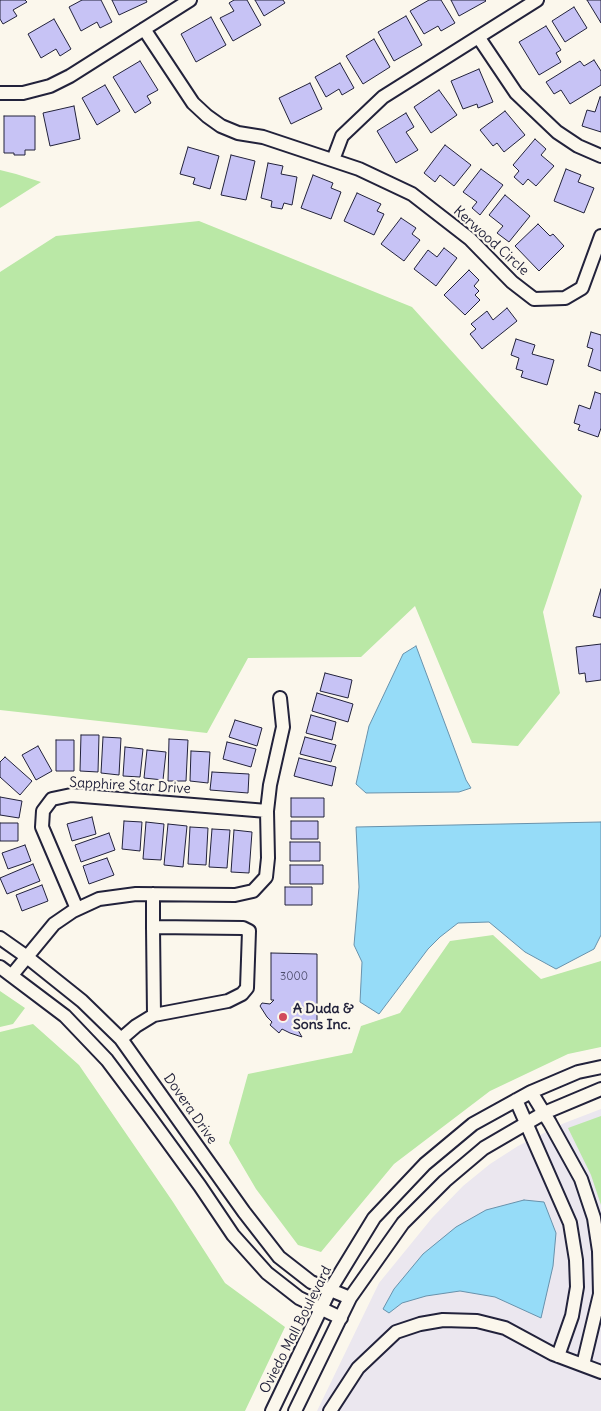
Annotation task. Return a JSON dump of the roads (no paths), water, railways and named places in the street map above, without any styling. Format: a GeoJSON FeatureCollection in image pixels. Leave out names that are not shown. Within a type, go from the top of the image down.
{"type":"FeatureCollection","features":[{"type":"Feature","properties":{"kind":"street"},"geometry":{"type":"LineString","coordinates":[[0,93],[22,93],[50,86],[70,76],[190,0]]}},
{"type":"Feature","properties":{"kind":"street"},"geometry":{"type":"LineString","coordinates":[[332,160],[342,136],[383,98],[537,0]]}},
{"type":"Feature","properties":{"kind":"street","name":"Kerwood Circle"},"geometry":{"type":"LineString","coordinates":[[144,29],[193,102],[207,116],[221,126],[238,133],[263,137],[359,168],[412,194],[470,239],[512,282],[534,299],[565,298],[582,288],[601,236]]}},
{"type":"Feature","properties":{"kind":"street"},"geometry":{"type":"LineString","coordinates":[[479,38],[516,93],[557,132],[578,146],[601,156]]}},
{"type":"Feature","properties":{"kind":"street"},"geometry":{"type":"LineString","coordinates":[[12,976],[54,924],[78,909],[99,900],[136,894],[234,895],[253,891],[266,876],[268,858],[267,811],[270,785],[283,727],[280,698]]}},
{"type":"Feature","properties":{"kind":"street","name":"Sapphire Star Drive"},"geometry":{"type":"LineString","coordinates":[[78,909],[42,827],[43,811],[52,799],[71,795],[267,811]]}},
{"type":"Feature","properties":{"kind":"street"},"geometry":{"type":"LineString","coordinates":[[153,894],[154,1015]]}},
{"type":"Feature","properties":{"kind":"street"},"geometry":{"type":"LineString","coordinates":[[121,1039],[136,1026],[154,1015],[228,1001],[242,994],[247,988],[249,931],[242,928],[153,926]]}},
{"type":"Feature","properties":{"kind":"street","name":"Dovera Drive"},"geometry":{"type":"LineString","coordinates":[[0,938],[82,1001],[121,1039],[244,1212],[279,1257],[311,1282],[350,1298]]}},
{"type":"Feature","properties":{"kind":"street"},"geometry":{"type":"LineString","coordinates":[[0,967],[65,1016],[107,1060],[233,1234],[268,1273],[299,1298],[341,1318]]}},
{"type":"Feature","properties":{"kind":"street","name":"Oviedo Mall Boulevard"},"geometry":{"type":"LineString","coordinates":[[272,1411],[330,1290],[374,1218],[424,1164],[473,1124],[516,1100],[578,1072],[601,1067]]}},
{"type":"Feature","properties":{"kind":"street"},"geometry":{"type":"LineString","coordinates":[[295,1411],[350,1298],[403,1223],[445,1181],[484,1148],[544,1113],[601,1089]]}},
{"type":"Feature","properties":{"kind":"street"},"geometry":{"type":"LineString","coordinates":[[531,1092],[581,1179],[594,1218],[599,1251],[600,1294],[583,1365]]}},
{"type":"Feature","properties":{"kind":"street"},"geometry":{"type":"LineString","coordinates":[[516,1100],[570,1223],[576,1260],[577,1287],[572,1316],[558,1356]]}},
{"type":"Feature","properties":{"kind":"street"},"geometry":{"type":"LineString","coordinates":[[330,1411],[358,1368],[396,1332],[420,1324],[443,1320],[477,1322],[505,1328],[558,1356],[601,1372]]}},
{"type":"Feature","properties":{"kind":"water"},"geometry":{"type":"Polygon","coordinates":[[[416,646],[466,780],[471,788],[459,792],[366,793],[356,784],[369,726],[403,654],[416,646]]]}},
{"type":"Feature","properties":{"kind":"water"},"geometry":{"type":"Polygon","coordinates":[[[601,822],[601,935],[594,949],[556,969],[525,952],[489,922],[458,923],[428,949],[379,1014],[360,1002],[362,962],[354,945],[359,887],[356,827],[601,822]]]}},
{"type":"Feature","properties":{"kind":"water"},"geometry":{"type":"Polygon","coordinates":[[[524,1200],[544,1202],[556,1233],[553,1266],[541,1318],[495,1297],[460,1291],[426,1296],[402,1303],[389,1313],[383,1309],[394,1289],[423,1254],[456,1227],[486,1210],[524,1200]]]}},
{"type":"Feature","properties":{"kind":"place","name":"A Duda & Sons Inc."},"geometry":{"type":"Point","coordinates":[283,1017]}}]}
